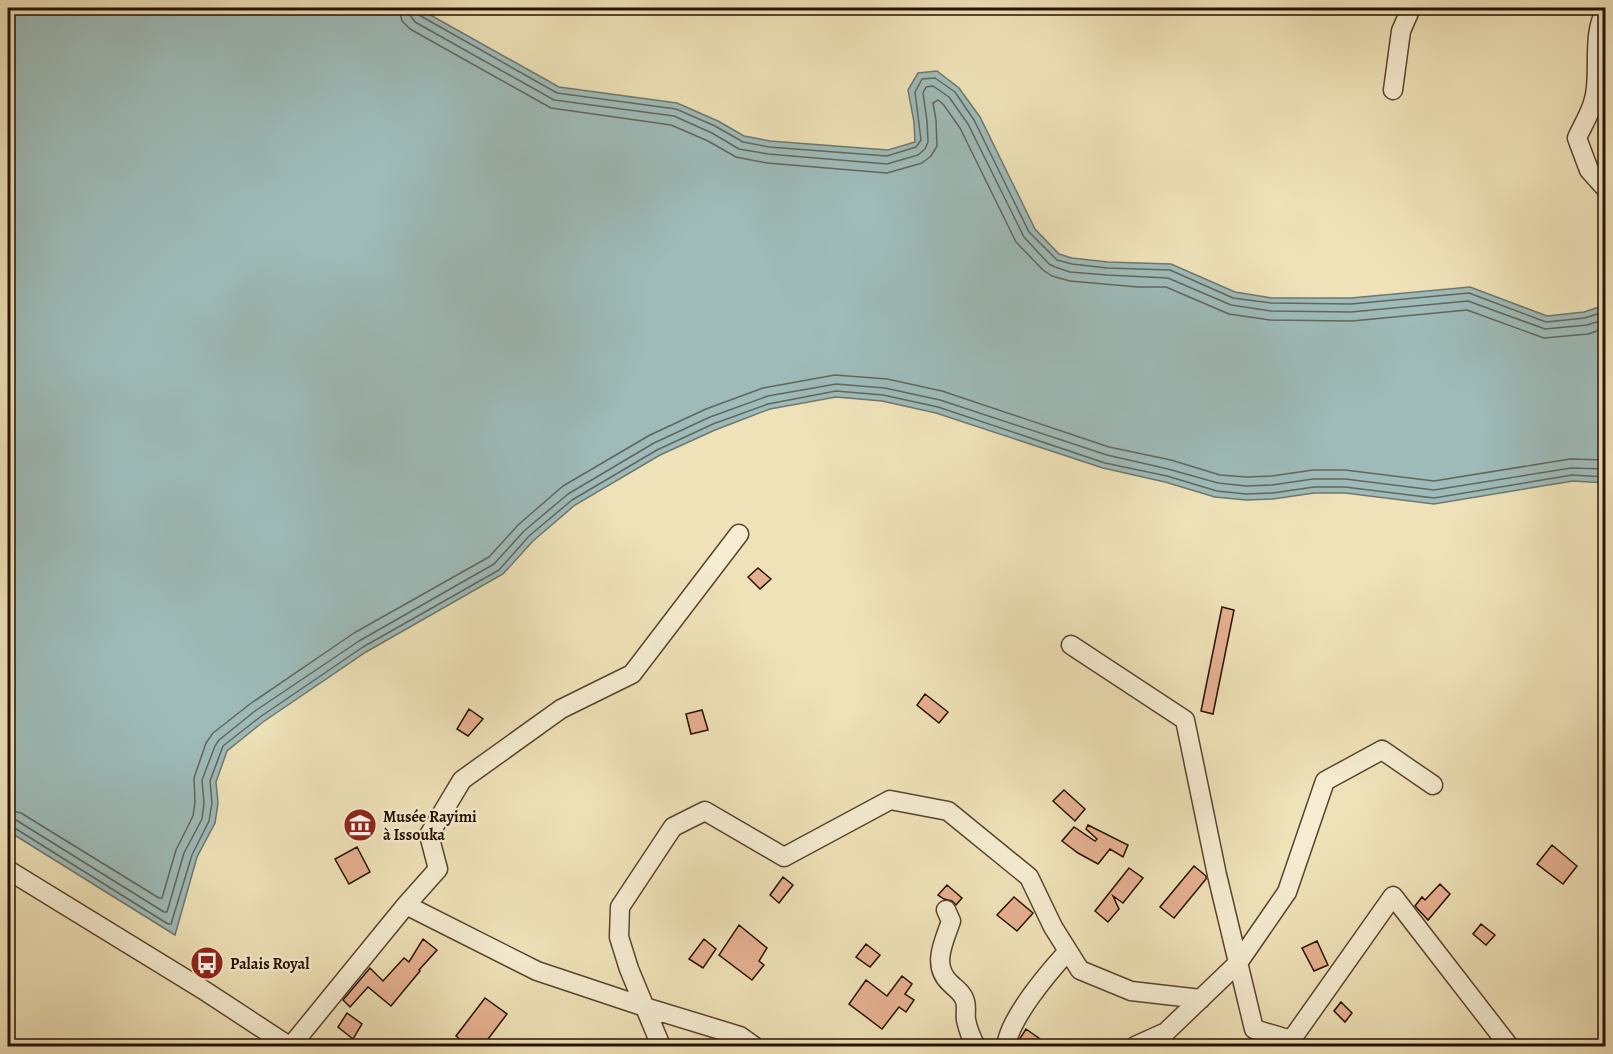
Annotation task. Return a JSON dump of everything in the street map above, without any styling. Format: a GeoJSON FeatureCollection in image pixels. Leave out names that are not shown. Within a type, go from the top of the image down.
{"type":"FeatureCollection","features":[{"type":"Feature","properties":{"kind":"street"},"geometry":{"type":"LineString","coordinates":[[1393,90],[1401,31],[1411,8]]}},
{"type":"Feature","properties":{"kind":"street"},"geometry":{"type":"LineString","coordinates":[[1605,11],[1602,16],[1597,54],[1594,99],[1577,138],[1589,170],[1605,189]]}},
{"type":"Feature","properties":{"kind":"street"},"geometry":{"type":"LineString","coordinates":[[8,870],[202,989],[290,1047],[438,868],[429,836],[462,780],[561,709],[632,674],[739,534]]}},
{"type":"Feature","properties":{"kind":"street"},"geometry":{"type":"LineString","coordinates":[[1071,645],[1185,720],[1217,875],[1254,1029],[1289,1043],[1393,896],[1509,1047]]}},
{"type":"Feature","properties":{"kind":"street"},"geometry":{"type":"LineString","coordinates":[[1136,1047],[1166,1032],[1238,963],[1287,892],[1325,781],[1382,750],[1433,785]]}},
{"type":"Feature","properties":{"kind":"street"},"geometry":{"type":"LineString","coordinates":[[661,1047],[629,969],[619,937],[620,906],[673,827],[705,811],[784,857],[890,800],[948,811],[1029,877],[1053,927],[1080,970],[1131,991],[1200,999]]}},
{"type":"Feature","properties":{"kind":"street"},"geometry":{"type":"LineString","coordinates":[[406,905],[537,971],[645,1007],[742,1043]]}},
{"type":"Feature","properties":{"kind":"street"},"geometry":{"type":"LineString","coordinates":[[946,910],[951,921],[941,948],[939,966],[947,981],[961,993],[966,1002],[966,1019],[976,1047]]}},
{"type":"Feature","properties":{"kind":"street"},"geometry":{"type":"LineString","coordinates":[[1006,1047],[1007,1035],[1043,979],[1068,951]]}},
{"type":"Feature","properties":{"kind":"water"},"geometry":{"type":"Polygon","coordinates":[[[8,8],[418,8],[559,87],[677,103],[718,121],[744,136],[770,141],[888,150],[915,142],[908,90],[918,73],[937,71],[959,88],[980,117],[1035,229],[1059,254],[1072,258],[1108,262],[1171,264],[1235,292],[1272,298],[1351,298],[1470,287],[1547,316],[1584,312],[1605,305],[1605,483],[1573,481],[1434,504],[1345,493],[1314,493],[1246,500],[1215,497],[1165,482],[1103,468],[936,413],[882,401],[836,397],[770,409],[715,430],[660,455],[575,505],[533,541],[503,574],[366,652],[263,722],[227,751],[216,782],[218,803],[215,823],[197,857],[175,935],[8,831],[8,8]]]}},
{"type":"Feature","properties":{"kind":"building"},"geometry":{"type":"Polygon","coordinates":[[[758,568],[771,579],[760,589],[748,577],[758,568]]]}},
{"type":"Feature","properties":{"kind":"building"},"geometry":{"type":"Polygon","coordinates":[[[1222,607],[1234,610],[1213,714],[1201,711],[1222,607]]]}},
{"type":"Feature","properties":{"kind":"building"},"geometry":{"type":"Polygon","coordinates":[[[925,694],[948,712],[939,723],[917,705],[925,694]]]}},
{"type":"Feature","properties":{"kind":"building"},"geometry":{"type":"Polygon","coordinates":[[[469,709],[483,719],[468,736],[457,729],[469,709]]]}},
{"type":"Feature","properties":{"kind":"building"},"geometry":{"type":"Polygon","coordinates":[[[702,710],[708,730],[691,734],[686,714],[702,710]]]}},
{"type":"Feature","properties":{"kind":"building"},"geometry":{"type":"Polygon","coordinates":[[[1064,790],[1085,809],[1075,821],[1053,801],[1064,790]]]}},
{"type":"Feature","properties":{"kind":"building"},"geometry":{"type":"Polygon","coordinates":[[[1088,825],[1128,845],[1123,857],[1110,849],[1098,864],[1062,841],[1074,827],[1095,841],[1097,839],[1086,829],[1088,825]]]}},
{"type":"Feature","properties":{"kind":"building"},"geometry":{"type":"Polygon","coordinates":[[[1552,845],[1577,866],[1563,884],[1537,864],[1552,845]]]}},
{"type":"Feature","properties":{"kind":"building"},"geometry":{"type":"Polygon","coordinates":[[[357,847],[370,872],[349,884],[335,859],[357,847]]]}},
{"type":"Feature","properties":{"kind":"building"},"geometry":{"type":"Polygon","coordinates":[[[1194,866],[1206,876],[1206,879],[1174,918],[1160,907],[1194,866]]]}},
{"type":"Feature","properties":{"kind":"building"},"geometry":{"type":"Polygon","coordinates":[[[1129,868],[1143,878],[1123,903],[1113,896],[1119,909],[1108,922],[1095,911],[1129,868]]]}},
{"type":"Feature","properties":{"kind":"building"},"geometry":{"type":"Polygon","coordinates":[[[783,877],[793,885],[779,903],[770,895],[783,877]]]}},
{"type":"Feature","properties":{"kind":"building"},"geometry":{"type":"Polygon","coordinates":[[[1440,884],[1450,894],[1428,920],[1415,906],[1422,897],[1425,900],[1440,884]]]}},
{"type":"Feature","properties":{"kind":"building"},"geometry":{"type":"Polygon","coordinates":[[[947,885],[962,898],[956,905],[938,895],[947,885]]]}},
{"type":"Feature","properties":{"kind":"building"},"geometry":{"type":"Polygon","coordinates":[[[1014,897],[1033,913],[1017,931],[997,915],[1014,897]]]}},
{"type":"Feature","properties":{"kind":"building"},"geometry":{"type":"Polygon","coordinates":[[[1481,924],[1495,935],[1486,945],[1473,934],[1481,924]]]}},
{"type":"Feature","properties":{"kind":"building"},"geometry":{"type":"Polygon","coordinates":[[[739,925],[767,948],[759,961],[764,965],[752,980],[719,955],[739,925]]]}},
{"type":"Feature","properties":{"kind":"building"},"geometry":{"type":"Polygon","coordinates":[[[423,939],[437,950],[391,1006],[368,987],[350,1007],[343,1000],[370,968],[383,981],[404,958],[409,962],[423,939]]]}},
{"type":"Feature","properties":{"kind":"building"},"geometry":{"type":"Polygon","coordinates":[[[704,939],[716,949],[703,968],[689,959],[704,939]]]}},
{"type":"Feature","properties":{"kind":"building"},"geometry":{"type":"Polygon","coordinates":[[[1317,941],[1328,965],[1314,971],[1302,948],[1317,941]]]}},
{"type":"Feature","properties":{"kind":"building"},"geometry":{"type":"Polygon","coordinates":[[[866,944],[880,955],[870,967],[856,957],[866,944]]]}},
{"type":"Feature","properties":{"kind":"building"},"geometry":{"type":"Polygon","coordinates":[[[902,976],[912,984],[905,994],[914,1000],[906,1012],[899,1007],[882,1029],[849,1004],[866,980],[887,996],[902,976]]]}},
{"type":"Feature","properties":{"kind":"building"},"geometry":{"type":"Polygon","coordinates":[[[485,998],[507,1014],[482,1047],[469,1047],[456,1036],[485,998]]]}},
{"type":"Feature","properties":{"kind":"building"},"geometry":{"type":"Polygon","coordinates":[[[1341,1002],[1352,1013],[1345,1022],[1334,1011],[1341,1002]]]}},
{"type":"Feature","properties":{"kind":"building"},"geometry":{"type":"Polygon","coordinates":[[[347,1013],[362,1024],[353,1039],[338,1027],[347,1013]]]}},
{"type":"Feature","properties":{"kind":"building"},"geometry":{"type":"Polygon","coordinates":[[[1026,1029],[1040,1039],[1035,1047],[1028,1047],[1019,1040],[1026,1029]]]}},
{"type":"Feature","properties":{"kind":"place","name":"Musée Rayimi à Issouka"},"geometry":{"type":"Point","coordinates":[360,825]}},
{"type":"Feature","properties":{"kind":"place","name":"Palais Royal"},"geometry":{"type":"Point","coordinates":[207,963]}}]}
